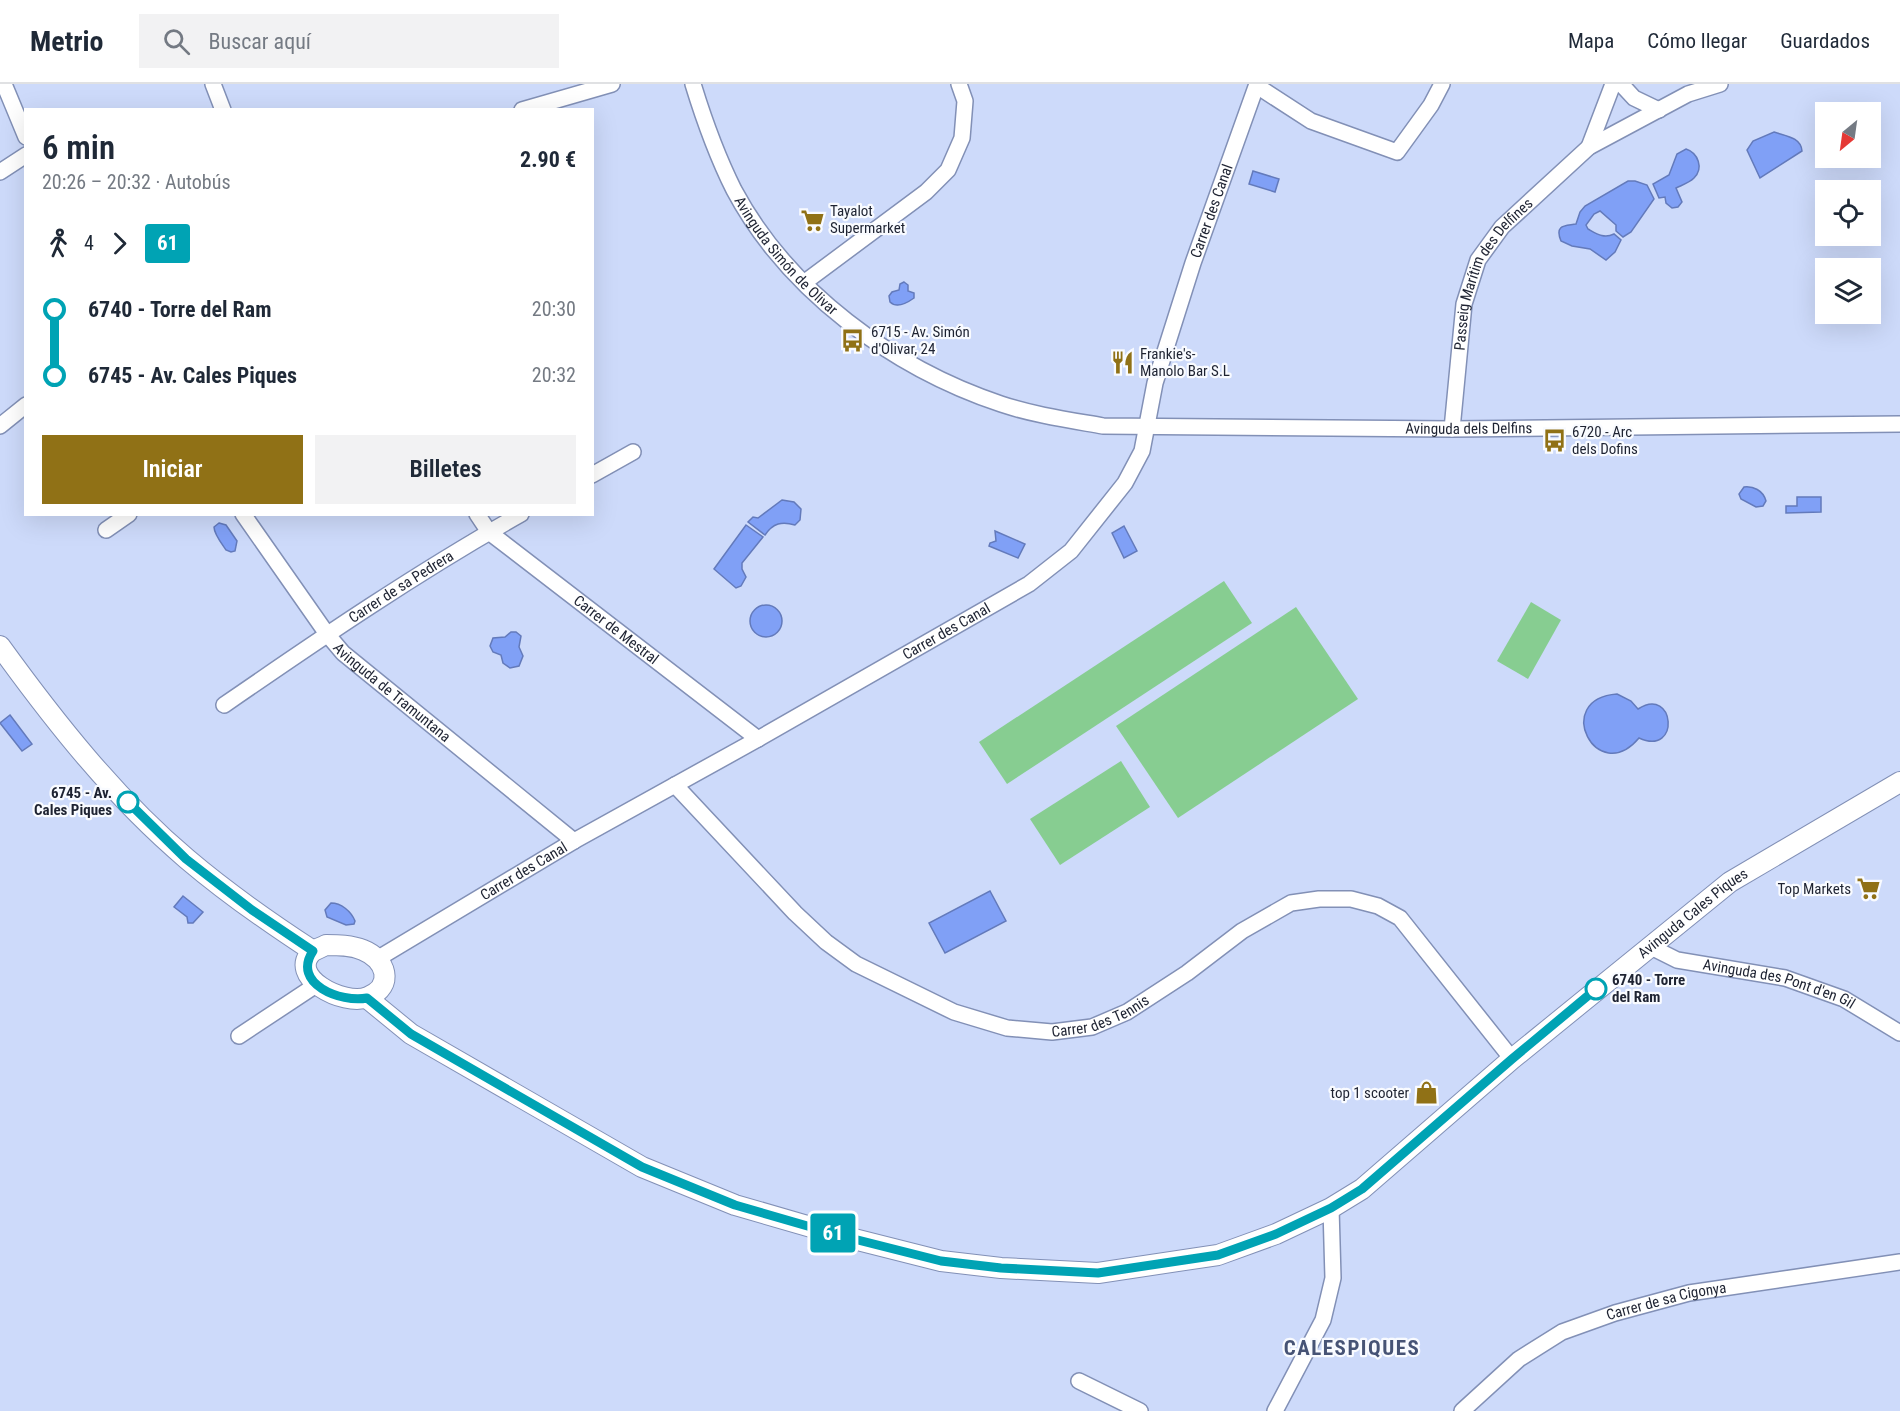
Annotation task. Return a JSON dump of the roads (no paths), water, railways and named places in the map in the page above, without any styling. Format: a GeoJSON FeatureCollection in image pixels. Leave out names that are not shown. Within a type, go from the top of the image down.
{"type":"FeatureCollection","features":[{"type":"Feature","properties":{"kind":"street"},"geometry":{"type":"LineString","coordinates":[[4,84],[24,132]]}},
{"type":"Feature","properties":{"kind":"street"},"geometry":{"type":"LineString","coordinates":[[213,84],[222,108]]}},
{"type":"Feature","properties":{"kind":"street"},"geometry":{"type":"LineString","coordinates":[[529,108],[612,84]]}},
{"type":"Feature","properties":{"kind":"street","name":"Avinguda Simón de Olivar"},"geometry":{"type":"LineString","coordinates":[[693,84],[715,150],[735,191],[755,223],[780,256],[828,306],[875,342],[908,363],[1001,404],[1046,416],[1103,426],[1147,425]]}},
{"type":"Feature","properties":{"kind":"street"},"geometry":{"type":"LineString","coordinates":[[805,282],[926,192],[948,170],[962,138],[965,101],[959,84]]}},
{"type":"Feature","properties":{"kind":"street"},"geometry":{"type":"LineString","coordinates":[[1257,85],[1311,122],[1397,152],[1431,105],[1442,84]]}},
{"type":"Feature","properties":{"kind":"street"},"geometry":{"type":"LineString","coordinates":[[1589,147],[1613,84]]}},
{"type":"Feature","properties":{"kind":"street"},"geometry":{"type":"LineString","coordinates":[[1621,84],[1634,98],[1659,110]]}},
{"type":"Feature","properties":{"kind":"street"},"geometry":{"type":"LineString","coordinates":[[1589,147],[1688,94],[1720,84]]}},
{"type":"Feature","properties":{"kind":"street","name":"Carrer des Canal"},"geometry":{"type":"LineString","coordinates":[[377,959],[574,841],[1029,584],[1071,551],[1125,483],[1142,451],[1155,383],[1192,263],[1257,85]]}},
{"type":"Feature","properties":{"kind":"street","name":"Passeig Marítim des Delfines"},"geometry":{"type":"LineString","coordinates":[[1452,429],[1464,304],[1478,260],[1502,227],[1589,147]]}},
{"type":"Feature","properties":{"kind":"street"},"geometry":{"type":"LineString","coordinates":[[0,172],[24,156]]}},
{"type":"Feature","properties":{"kind":"street"},"geometry":{"type":"LineString","coordinates":[[0,426],[24,407]]}},
{"type":"Feature","properties":{"kind":"street","name":"Avinguda dels Delfins"},"geometry":{"type":"LineString","coordinates":[[1147,425],[1452,429],[1900,424]]}},
{"type":"Feature","properties":{"kind":"street"},"geometry":{"type":"LineString","coordinates":[[594,474],[633,452]]}},
{"type":"Feature","properties":{"kind":"street"},"geometry":{"type":"LineString","coordinates":[[106,530],[126,516]]}},
{"type":"Feature","properties":{"kind":"street","name":"Avinguda de Tramuntana"},"geometry":{"type":"LineString","coordinates":[[244,516],[327,634],[343,653],[574,841]]}},
{"type":"Feature","properties":{"kind":"street","name":"Carrer de Mestral"},"geometry":{"type":"LineString","coordinates":[[478,516],[489,532],[758,739]]}},
{"type":"Feature","properties":{"kind":"street","name":"Carrer de sa Pedrera"},"geometry":{"type":"LineString","coordinates":[[224,705],[327,634],[517,516]]}},
{"type":"Feature","properties":{"kind":"street"},"geometry":{"type":"LineString","coordinates":[[0,646],[42,704],[121,796],[186,859],[252,910],[313,951]]}},
{"type":"Feature","properties":{"kind":"street","name":"Avinguda Cales Piques"},"geometry":{"type":"LineString","coordinates":[[367,998],[411,1034],[642,1167],[735,1205],[842,1236],[941,1261],[1001,1268],[1098,1273],[1218,1255],[1276,1234],[1331,1208],[1362,1189],[1512,1059],[1730,882],[1900,782]]}},
{"type":"Feature","properties":{"kind":"street","name":"Carrer des Tennis"},"geometry":{"type":"LineString","coordinates":[[675,785],[795,913],[826,942],[855,964],[954,1012],[1007,1028],[1052,1032],[1092,1027],[1127,1012],[1187,973],[1242,931],[1291,903],[1319,898],[1350,899],[1378,906],[1400,918],[1512,1059]]}},
{"type":"Feature","properties":{"kind":"street"},"geometry":{"type":"LineString","coordinates":[[326,945],[351,946],[377,959],[384,967],[385,980],[377,992],[367,998],[357,1000],[337,996],[316,986],[307,970],[307,960],[313,951],[326,945]]}},
{"type":"Feature","properties":{"kind":"street","name":"Avinguda des Pont d'en Gil"},"geometry":{"type":"LineString","coordinates":[[1651,947],[1677,960],[1785,978],[1844,999],[1900,1033]]}},
{"type":"Feature","properties":{"kind":"street"},"geometry":{"type":"LineString","coordinates":[[239,1036],[316,986]]}},
{"type":"Feature","properties":{"kind":"street"},"geometry":{"type":"LineString","coordinates":[[1275,1411],[1323,1320],[1333,1278],[1331,1208]]}},
{"type":"Feature","properties":{"kind":"street","name":"Carrer de sa Cigonya"},"geometry":{"type":"LineString","coordinates":[[1462,1411],[1519,1359],[1562,1332],[1615,1313],[1689,1293],[1900,1262]]}},
{"type":"Feature","properties":{"kind":"street"},"geometry":{"type":"LineString","coordinates":[[1079,1381],[1140,1411]]}},
{"type":"Feature","properties":{"kind":"water"},"geometry":{"type":"Polygon","coordinates":[[[1774,132],[1796,140],[1802,151],[1760,178],[1747,150],[1753,141],[1774,132]]]}},
{"type":"Feature","properties":{"kind":"water"},"geometry":{"type":"Polygon","coordinates":[[[1686,149],[1696,157],[1699,170],[1692,180],[1676,188],[1682,202],[1678,207],[1672,208],[1666,203],[1665,197],[1659,198],[1653,184],[1669,175],[1677,154],[1686,149]]]}},
{"type":"Feature","properties":{"kind":"water"},"geometry":{"type":"Polygon","coordinates":[[[1253,171],[1279,179],[1275,192],[1249,184],[1253,171]]]}},
{"type":"Feature","properties":{"kind":"water"},"geometry":{"type":"Polygon","coordinates":[[[1628,181],[1647,185],[1654,199],[1631,232],[1623,237],[1616,231],[1616,225],[1600,211],[1594,214],[1586,225],[1588,229],[1598,234],[1607,236],[1614,234],[1621,240],[1615,252],[1606,260],[1590,249],[1572,246],[1561,241],[1560,229],[1576,224],[1585,206],[1628,181]]]}},
{"type":"Feature","properties":{"kind":"water"},"geometry":{"type":"Polygon","coordinates":[[[904,282],[908,285],[908,291],[914,293],[914,298],[902,304],[893,304],[889,296],[892,292],[899,290],[900,284],[904,282]]]}},
{"type":"Feature","properties":{"kind":"water"},"geometry":{"type":"Polygon","coordinates":[[[1744,487],[1760,491],[1766,501],[1763,506],[1756,507],[1741,499],[1739,494],[1744,487]]]}},
{"type":"Feature","properties":{"kind":"water"},"geometry":{"type":"Polygon","coordinates":[[[1797,497],[1821,497],[1821,512],[1786,513],[1786,506],[1797,506],[1797,497]]]}},
{"type":"Feature","properties":{"kind":"water"},"geometry":{"type":"Polygon","coordinates":[[[782,500],[794,502],[801,509],[800,520],[795,525],[778,524],[765,535],[748,522],[753,517],[758,518],[782,500]]]}},
{"type":"Feature","properties":{"kind":"water"},"geometry":{"type":"Polygon","coordinates":[[[219,523],[226,525],[237,541],[235,551],[226,550],[218,539],[214,527],[219,523]]]}},
{"type":"Feature","properties":{"kind":"water"},"geometry":{"type":"Polygon","coordinates":[[[746,525],[763,537],[742,563],[746,577],[741,586],[736,588],[714,569],[746,525]]]}},
{"type":"Feature","properties":{"kind":"water"},"geometry":{"type":"Polygon","coordinates":[[[1124,526],[1137,551],[1124,558],[1112,533],[1124,526]]]}},
{"type":"Feature","properties":{"kind":"water"},"geometry":{"type":"Polygon","coordinates":[[[995,531],[1025,544],[1018,558],[989,546],[990,543],[996,541],[995,531]]]}},
{"type":"Feature","properties":{"kind":"water"},"geometry":{"type":"Polygon","coordinates":[[[766,605],[777,610],[782,621],[777,632],[766,637],[755,632],[750,621],[755,610],[766,605]]]}},
{"type":"Feature","properties":{"kind":"water"},"geometry":{"type":"Polygon","coordinates":[[[511,632],[516,632],[521,636],[519,647],[523,656],[519,666],[510,668],[503,663],[501,655],[493,652],[490,646],[493,638],[505,637],[511,632]]]}},
{"type":"Feature","properties":{"kind":"water"},"geometry":{"type":"Polygon","coordinates":[[[1617,694],[1631,701],[1638,709],[1650,704],[1660,706],[1666,713],[1668,722],[1667,731],[1662,738],[1653,741],[1639,738],[1623,751],[1609,753],[1596,747],[1588,737],[1584,723],[1587,710],[1597,699],[1617,694]]]}},
{"type":"Feature","properties":{"kind":"water"},"geometry":{"type":"Polygon","coordinates":[[[10,715],[32,744],[22,751],[0,723],[10,715]]]}},
{"type":"Feature","properties":{"kind":"water"},"geometry":{"type":"Polygon","coordinates":[[[990,891],[1006,921],[945,953],[929,923],[990,891]]]}},
{"type":"Feature","properties":{"kind":"water"},"geometry":{"type":"Polygon","coordinates":[[[183,896],[203,912],[193,923],[188,923],[187,917],[174,907],[183,896]]]}},
{"type":"Feature","properties":{"kind":"water"},"geometry":{"type":"Polygon","coordinates":[[[331,903],[338,904],[348,911],[355,921],[354,924],[346,925],[327,917],[325,910],[331,903]]]}},
{"type":"Feature","properties":{"kind":"place","name":"Tayalot Supermarket"},"geometry":{"type":"Point","coordinates":[812,220]}},
{"type":"Feature","properties":{"kind":"place","name":"6715 - Av. Simón d'Olivar, 24"},"geometry":{"type":"Point","coordinates":[853,341]}},
{"type":"Feature","properties":{"kind":"place","name":"Frankie's- Manolo Bar S.L"},"geometry":{"type":"Point","coordinates":[1122,363]}},
{"type":"Feature","properties":{"kind":"place","name":"6720 - Arc dels Dofins"},"geometry":{"type":"Point","coordinates":[1554,441]}},
{"type":"Feature","properties":{"kind":"place","name":"6745 - Av. Cales Piques"},"geometry":{"type":"Point","coordinates":[128,802]}},
{"type":"Feature","properties":{"kind":"place","name":"Top Markets"},"geometry":{"type":"Point","coordinates":[1869,889]}},
{"type":"Feature","properties":{"kind":"place","name":"6740 - Torre del Ram"},"geometry":{"type":"Point","coordinates":[1596,989]}},
{"type":"Feature","properties":{"kind":"place","name":"top 1 scooter"},"geometry":{"type":"Point","coordinates":[1427,1093]}},
{"type":"Feature","properties":{"kind":"district","name":"CALESPIQUES"},"geometry":{"type":"Point","coordinates":[1352,1348]}}]}
